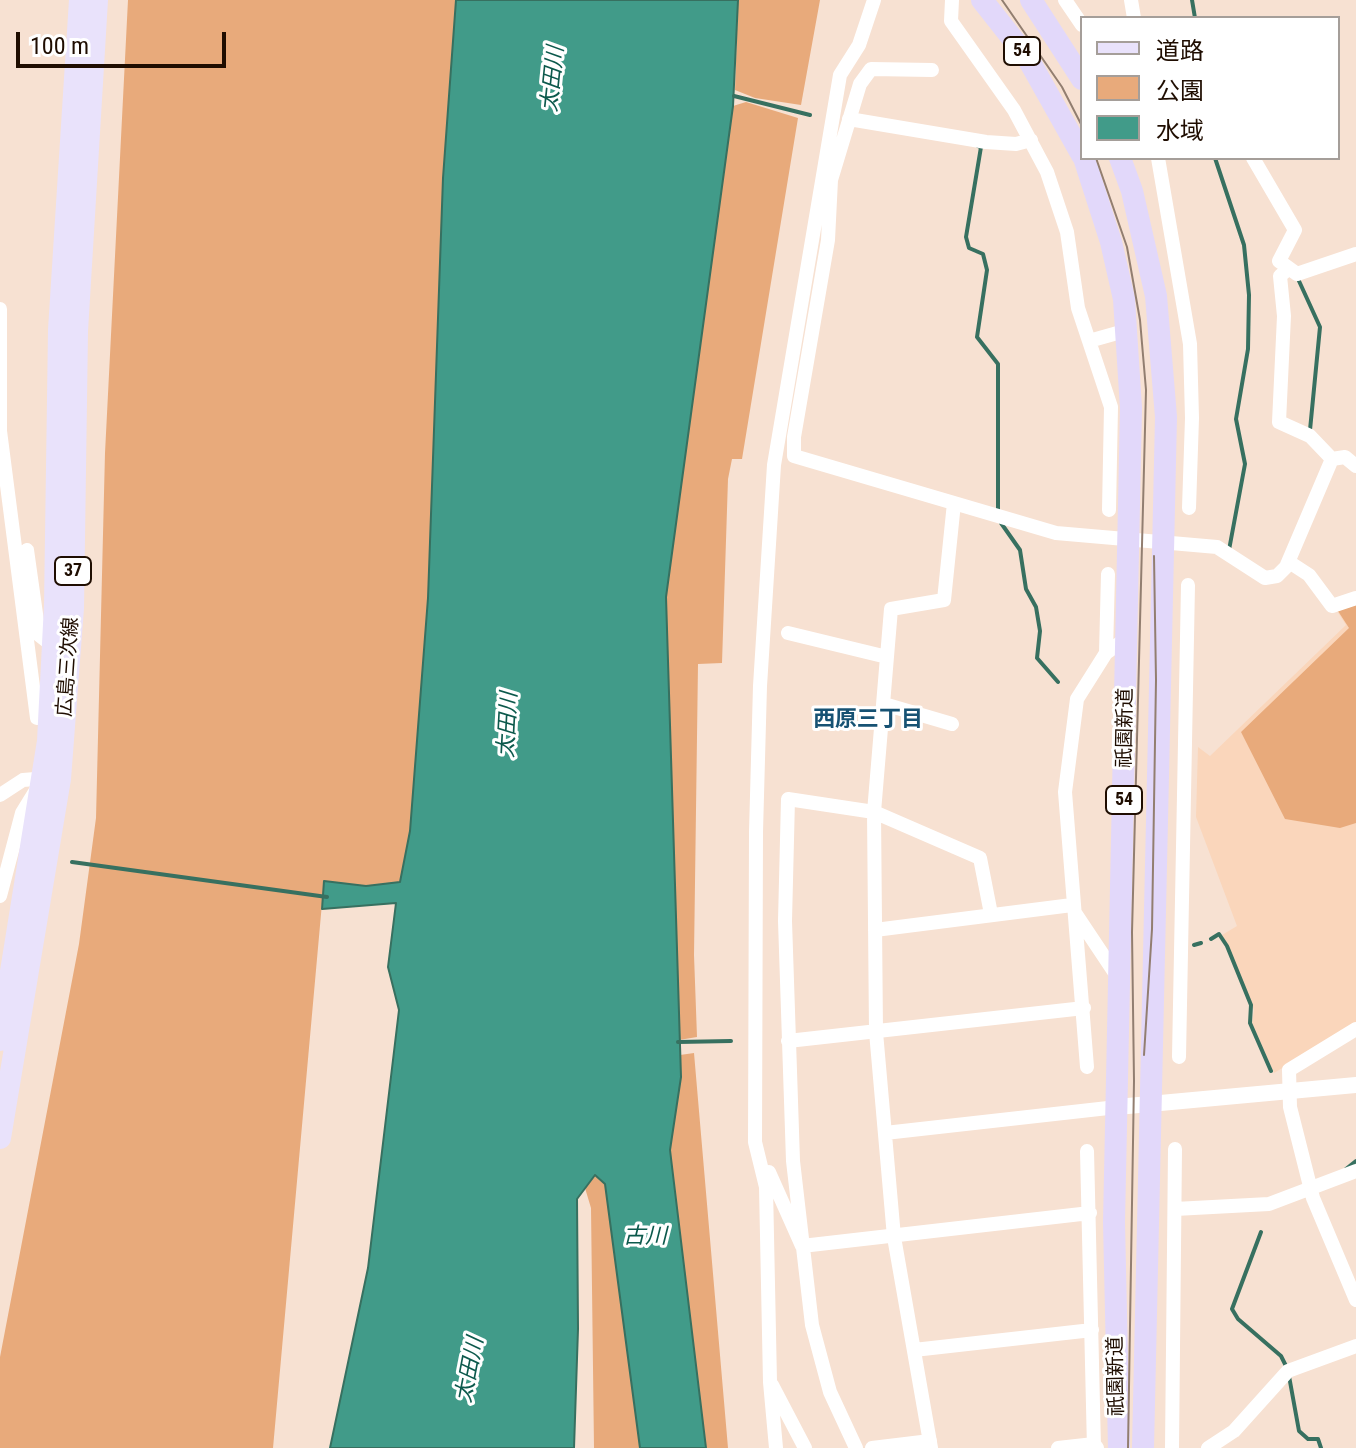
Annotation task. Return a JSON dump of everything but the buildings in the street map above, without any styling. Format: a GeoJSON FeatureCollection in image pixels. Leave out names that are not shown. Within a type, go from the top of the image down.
{"type":"FeatureCollection","features":[{"type":"Feature","properties":{"kind":"highway","name":"祇園新道"},"geometry":{"type":"LineString","coordinates":[[982,0],[1027,57],[1080,150]]}},
{"type":"Feature","properties":{"kind":"highway","name":"54"},"geometry":{"type":"LineString","coordinates":[[1031,0],[1080,76]]}},
{"type":"Feature","properties":{"kind":"highway","name":"祇園新道"},"geometry":{"type":"LineString","coordinates":[[1084,160],[1111,242],[1128,330],[1130,542],[1114,1222],[1119,1448]]}},
{"type":"Feature","properties":{"kind":"highway","name":"祇園新道"},"geometry":{"type":"LineString","coordinates":[[1121,160],[1132,191],[1156,296],[1166,417],[1143,1448]]}},
{"type":"Feature","properties":{"kind":"main road","name":"広島三次線"},"geometry":{"type":"LineString","coordinates":[[0,1040],[53,778],[59,330],[80,0]]}},
{"type":"Feature","properties":{"kind":"main road","name":"広島三次線"},"geometry":{"type":"LineString","coordinates":[[0,1138],[53,778],[73,608],[77,331],[97,0]]}},
{"type":"Feature","properties":{"kind":"street"},"geometry":{"type":"LineString","coordinates":[[776,1448],[770,1382],[766,1187],[755,1142],[758,759],[774,465],[840,75],[859,45],[874,0]]}},
{"type":"Feature","properties":{"kind":"street"},"geometry":{"type":"LineString","coordinates":[[952,0],[951,21],[997,81],[1031,140],[1047,172],[1067,232],[1078,308],[1111,407],[1109,510]]}},
{"type":"Feature","properties":{"kind":"street"},"geometry":{"type":"LineString","coordinates":[[1065,0],[1080,22]]}},
{"type":"Feature","properties":{"kind":"street"},"geometry":{"type":"LineString","coordinates":[[932,70],[871,69],[860,84],[831,180],[828,240],[794,437],[794,456],[1056,533],[1130,542],[1217,547],[1265,578],[1282,573],[1289,562],[1332,459]]}},
{"type":"Feature","properties":{"kind":"street"},"geometry":{"type":"LineString","coordinates":[[849,119],[986,142],[1016,144],[1031,140]]}},
{"type":"Feature","properties":{"kind":"street"},"geometry":{"type":"LineString","coordinates":[[1158,160],[1190,344],[1189,508]]}},
{"type":"Feature","properties":{"kind":"street"},"geometry":{"type":"LineString","coordinates":[[1254,160],[1295,230],[1279,261],[1297,274],[1356,254]]}},
{"type":"Feature","properties":{"kind":"street"},"geometry":{"type":"LineString","coordinates":[[1288,269],[1280,276],[1284,329],[1279,422],[1310,436],[1332,459]]}},
{"type":"Feature","properties":{"kind":"street"},"geometry":{"type":"LineString","coordinates":[[0,309],[0,431],[37,718]]}},
{"type":"Feature","properties":{"kind":"street"},"geometry":{"type":"LineString","coordinates":[[1089,341],[1128,330]]}},
{"type":"Feature","properties":{"kind":"street"},"geometry":{"type":"LineString","coordinates":[[1166,417],[1183,405],[1192,384]]}},
{"type":"Feature","properties":{"kind":"street"},"geometry":{"type":"LineString","coordinates":[[1332,459],[1345,457],[1356,466]]}},
{"type":"Feature","properties":{"kind":"street"},"geometry":{"type":"LineString","coordinates":[[872,1448],[931,1444],[894,1237],[876,1032],[874,812],[891,609],[944,600],[954,503]]}},
{"type":"Feature","properties":{"kind":"street"},"geometry":{"type":"LineString","coordinates":[[16,541],[27,549],[39,635],[53,646]]}},
{"type":"Feature","properties":{"kind":"street"},"geometry":{"type":"LineString","coordinates":[[1289,562],[1309,575],[1332,606],[1356,598]]}},
{"type":"Feature","properties":{"kind":"street"},"geometry":{"type":"LineString","coordinates":[[1106,653],[1108,574]]}},
{"type":"Feature","properties":{"kind":"street"},"geometry":{"type":"LineString","coordinates":[[1179,1057],[1188,585]]}},
{"type":"Feature","properties":{"kind":"street"},"geometry":{"type":"LineString","coordinates":[[788,633],[887,657]]}},
{"type":"Feature","properties":{"kind":"street"},"geometry":{"type":"LineString","coordinates":[[1087,1067],[1065,792],[1070,732],[1077,699],[1106,653],[1127,638]]}},
{"type":"Feature","properties":{"kind":"street"},"geometry":{"type":"LineString","coordinates":[[1161,639],[1186,666]]}},
{"type":"Feature","properties":{"kind":"street"},"geometry":{"type":"LineString","coordinates":[[884,704],[952,724]]}},
{"type":"Feature","properties":{"kind":"street"},"geometry":{"type":"LineString","coordinates":[[0,795],[23,780],[53,778]]}},
{"type":"Feature","properties":{"kind":"street"},"geometry":{"type":"LineString","coordinates":[[0,896],[22,813],[53,778]]}},
{"type":"Feature","properties":{"kind":"street"},"geometry":{"type":"LineString","coordinates":[[856,1448],[830,1392],[812,1325],[793,1161],[788,1041],[788,799],[874,812],[980,858],[991,914]]}},
{"type":"Feature","properties":{"kind":"street"},"geometry":{"type":"LineString","coordinates":[[1073,908],[1121,983]]}},
{"type":"Feature","properties":{"kind":"street"},"geometry":{"type":"LineString","coordinates":[[875,930],[991,914],[1073,908]]}},
{"type":"Feature","properties":{"kind":"street"},"geometry":{"type":"LineString","coordinates":[[1155,964],[1181,942]]}},
{"type":"Feature","properties":{"kind":"street"},"geometry":{"type":"LineString","coordinates":[[788,1041],[1084,1008]]}},
{"type":"Feature","properties":{"kind":"street"},"geometry":{"type":"LineString","coordinates":[[1356,1029],[1289,1070],[1290,1107],[1311,1189],[1356,1300]]}},
{"type":"Feature","properties":{"kind":"street"},"geometry":{"type":"LineString","coordinates":[[885,1133],[1356,1085]]}},
{"type":"Feature","properties":{"kind":"street"},"geometry":{"type":"LineString","coordinates":[[755,1142],[802,1246]]}},
{"type":"Feature","properties":{"kind":"street"},"geometry":{"type":"LineString","coordinates":[[1172,1448],[1175,1149]]}},
{"type":"Feature","properties":{"kind":"street"},"geometry":{"type":"LineString","coordinates":[[1058,1448],[1095,1447],[1087,1151]]}},
{"type":"Feature","properties":{"kind":"street"},"geometry":{"type":"LineString","coordinates":[[1175,1209],[1269,1204],[1356,1171]]}},
{"type":"Feature","properties":{"kind":"street"},"geometry":{"type":"LineString","coordinates":[[802,1246],[1090,1213]]}},
{"type":"Feature","properties":{"kind":"street"},"geometry":{"type":"LineString","coordinates":[[1147,1216],[1174,1240]]}},
{"type":"Feature","properties":{"kind":"street"},"geometry":{"type":"LineString","coordinates":[[1090,1243],[1114,1222]]}},
{"type":"Feature","properties":{"kind":"street"},"geometry":{"type":"LineString","coordinates":[[914,1350],[1092,1330]]}},
{"type":"Feature","properties":{"kind":"street"},"geometry":{"type":"LineString","coordinates":[[1208,1448],[1234,1431],[1288,1371],[1356,1346]]}},
{"type":"Feature","properties":{"kind":"street"},"geometry":{"type":"LineString","coordinates":[[770,1382],[805,1448]]}},
{"type":"Feature","properties":{"kind":"shaded area"},"geometry":{"type":"Polygon","coordinates":[[[1356,605],[1356,1024],[1274,1073],[1252,1023],[1254,1010],[1222,935],[1237,926],[1196,817],[1198,747],[1210,756],[1346,625],[1337,611],[1356,605]]]}},
{"type":"Feature","properties":{"kind":"green space"},"geometry":{"type":"Polygon","coordinates":[[[128,0],[456,0],[443,178],[428,598],[410,831],[400,882],[366,886],[324,881],[273,1448],[0,1448],[0,1357],[79,944],[96,818],[105,453],[128,0]]]}},
{"type":"Feature","properties":{"kind":"green space"},"geometry":{"type":"Polygon","coordinates":[[[738,0],[820,0],[801,105],[755,98],[735,90],[738,0]]]}},
{"type":"Feature","properties":{"kind":"green space"},"geometry":{"type":"Polygon","coordinates":[[[746,102],[798,118],[742,459],[732,459],[728,479],[722,663],[698,664],[694,955],[697,1037],[679,1040],[666,597],[733,106],[746,102]]]}},
{"type":"Feature","properties":{"kind":"green space"},"geometry":{"type":"Polygon","coordinates":[[[1356,605],[1356,823],[1340,828],[1285,819],[1241,732],[1349,628],[1338,611],[1356,605]]]}},
{"type":"Feature","properties":{"kind":"green space"},"geometry":{"type":"Polygon","coordinates":[[[694,1053],[728,1448],[706,1448],[673,1189],[670,1150],[681,1077],[680,1055],[694,1053]]]}},
{"type":"Feature","properties":{"kind":"green space"},"geometry":{"type":"Polygon","coordinates":[[[595,1175],[605,1183],[640,1448],[594,1448],[591,1208],[585,1188],[595,1175]]]}},
{"type":"Feature","properties":{"kind":"water"},"geometry":{"type":"Polygon","coordinates":[[[456,0],[738,0],[733,106],[666,597],[681,1077],[670,1150],[706,1448],[640,1448],[605,1184],[595,1175],[577,1199],[578,1329],[574,1448],[330,1448],[368,1268],[399,1010],[388,967],[396,903],[322,909],[324,881],[366,886],[400,882],[410,831],[428,598],[443,178],[456,0]]]}},
{"type":"Feature","properties":{"kind":"waterway"},"geometry":{"type":"LineString","coordinates":[[1192,0],[1195,16]]}},
{"type":"Feature","properties":{"kind":"waterway"},"geometry":{"type":"LineString","coordinates":[[734,96],[810,115]]}},
{"type":"Feature","properties":{"kind":"waterway"},"geometry":{"type":"LineString","coordinates":[[978,146],[981,147],[966,237],[969,248],[983,254],[987,270],[977,337],[998,364],[998,510]]}},
{"type":"Feature","properties":{"kind":"waterway"},"geometry":{"type":"LineString","coordinates":[[1216,160],[1244,245],[1249,295],[1248,349],[1236,419],[1245,464],[1229,550]]}},
{"type":"Feature","properties":{"kind":"waterway"},"geometry":{"type":"LineString","coordinates":[[1299,281],[1320,327],[1310,430]]}},
{"type":"Feature","properties":{"kind":"waterway"},"geometry":{"type":"LineString","coordinates":[[1001,523],[1020,550],[1026,589],[1036,607],[1040,631],[1037,658],[1058,682]]}},
{"type":"Feature","properties":{"kind":"waterway"},"geometry":{"type":"LineString","coordinates":[[72,862],[327,897]]}},
{"type":"Feature","properties":{"kind":"waterway"},"geometry":{"type":"LineString","coordinates":[[1211,939],[1219,934],[1227,946],[1251,1005],[1250,1023],[1271,1071]]}},
{"type":"Feature","properties":{"kind":"waterway"},"geometry":{"type":"LineString","coordinates":[[1194,945],[1201,943]]}},
{"type":"Feature","properties":{"kind":"waterway"},"geometry":{"type":"LineString","coordinates":[[678,1042],[731,1041]]}},
{"type":"Feature","properties":{"kind":"waterway"},"geometry":{"type":"LineString","coordinates":[[1346,1169],[1356,1161]]}},
{"type":"Feature","properties":{"kind":"waterway"},"geometry":{"type":"LineString","coordinates":[[1261,1232],[1232,1309],[1238,1319],[1281,1356],[1287,1368]]}},
{"type":"Feature","properties":{"kind":"waterway"},"geometry":{"type":"LineString","coordinates":[[1289,1376],[1299,1431],[1308,1439],[1318,1439],[1321,1448]]}},
{"type":"Feature","properties":{"kind":"tram line"},"geometry":{"type":"LineString","coordinates":[[1002,0],[1062,87],[1080,122]]}},
{"type":"Feature","properties":{"kind":"tram line"},"geometry":{"type":"LineString","coordinates":[[1097,160],[1127,247],[1140,320],[1146,390],[1132,932],[1134,1081],[1128,1448]]}},
{"type":"Feature","properties":{"kind":"tram line"},"geometry":{"type":"LineString","coordinates":[[1144,1055],[1152,929],[1156,680],[1154,556]]}},
{"type":"Feature","properties":{"kind":"district","name":"西原三丁目"},"geometry":{"type":"Point","coordinates":[868,720]}},
{"type":"Feature","properties":{"kind":"water label","name":"太田川"},"geometry":{"type":"Point","coordinates":[554,79]}},
{"type":"Feature","properties":{"kind":"water label","name":"太田川"},"geometry":{"type":"Point","coordinates":[509,725]}},
{"type":"Feature","properties":{"kind":"water label","name":"古川"},"geometry":{"type":"Point","coordinates":[645,1237]}},
{"type":"Feature","properties":{"kind":"water label","name":"太田川"},"geometry":{"type":"Point","coordinates":[471,1370]}}]}
